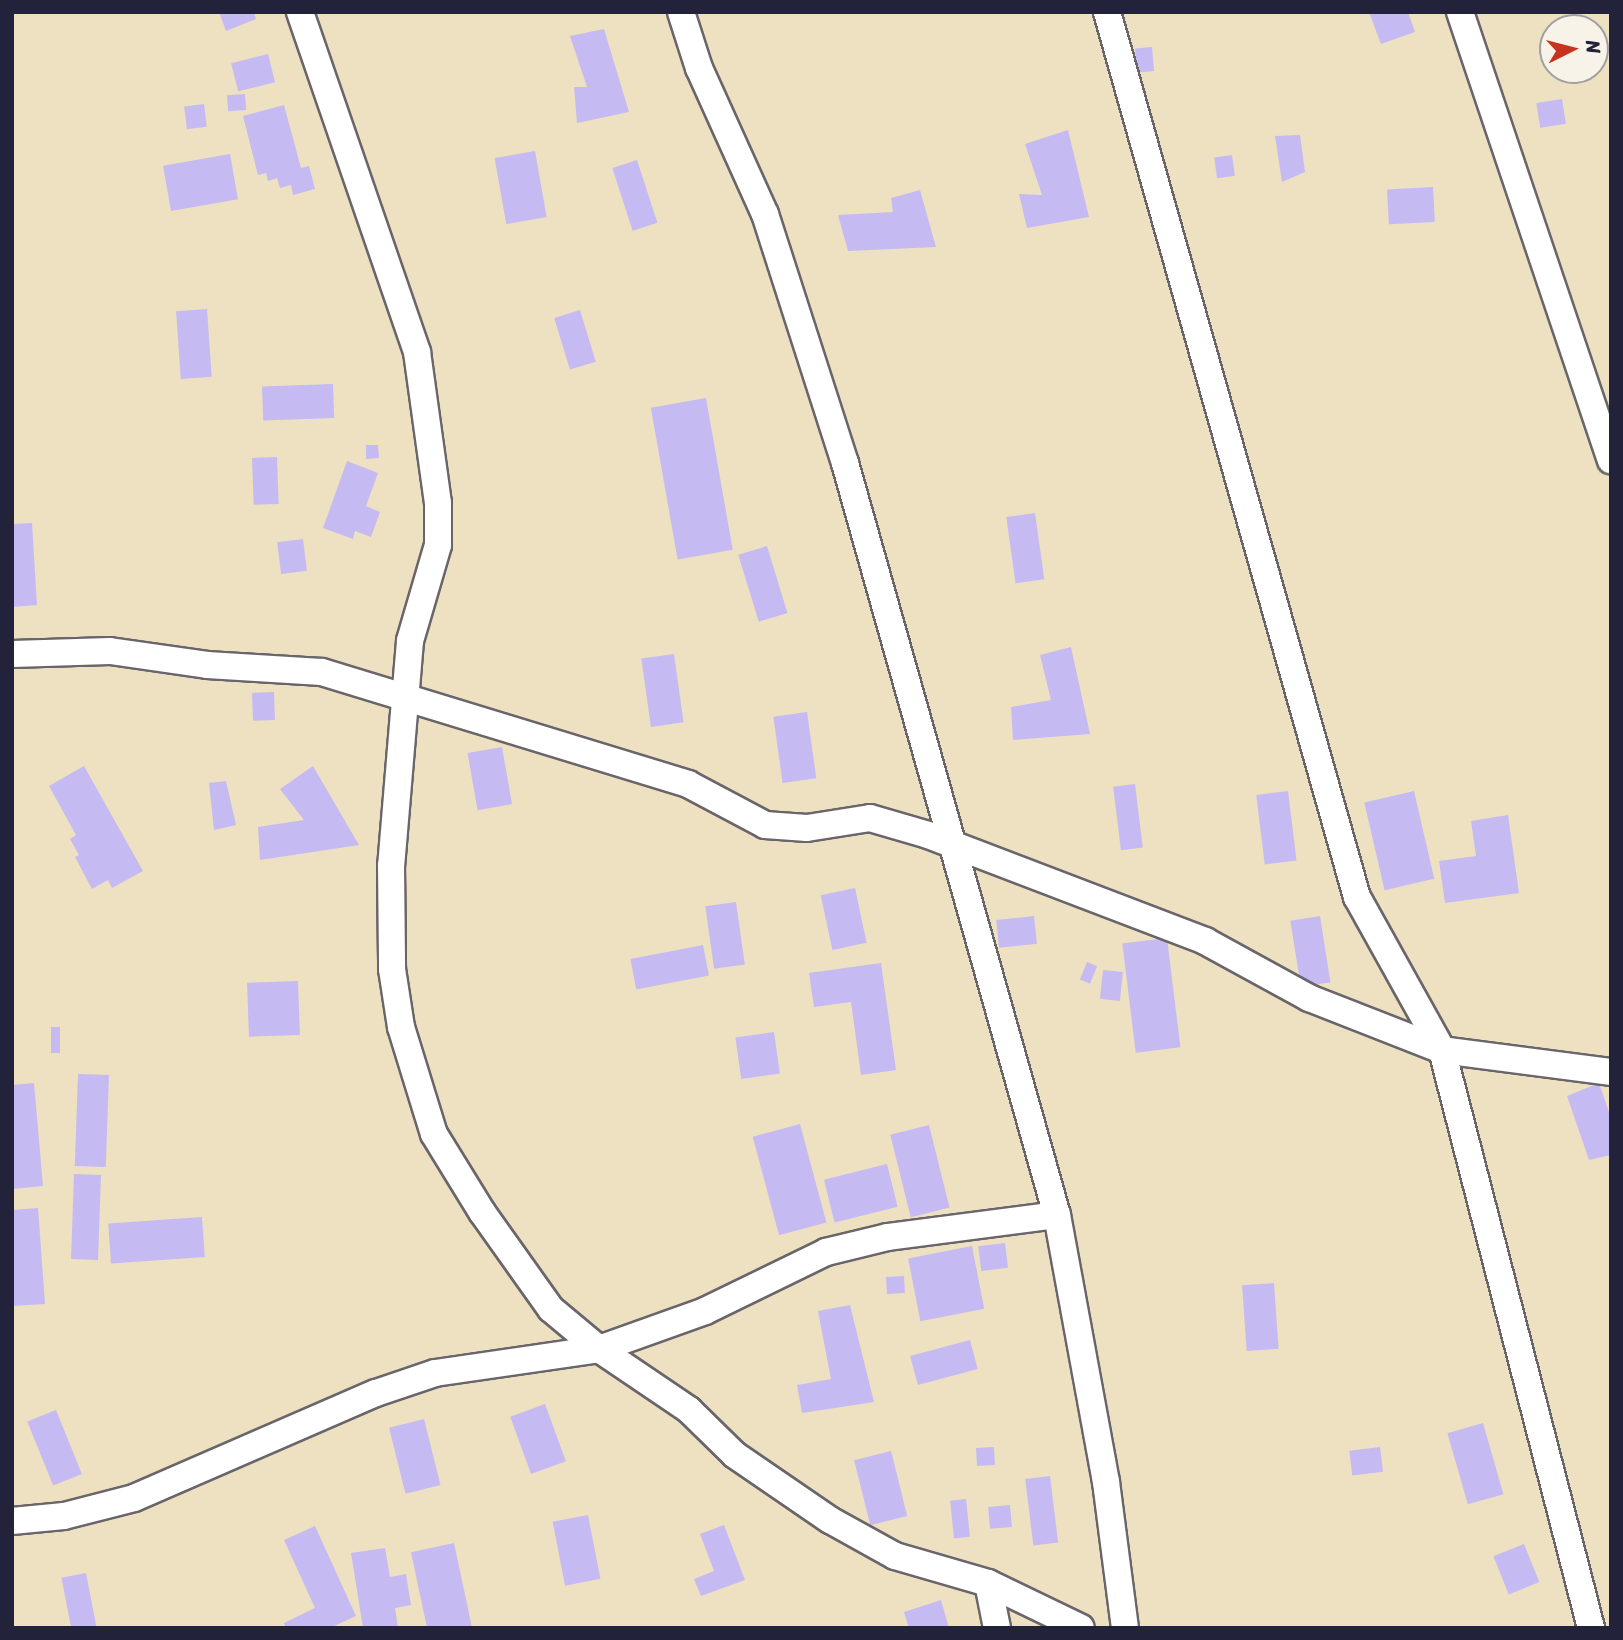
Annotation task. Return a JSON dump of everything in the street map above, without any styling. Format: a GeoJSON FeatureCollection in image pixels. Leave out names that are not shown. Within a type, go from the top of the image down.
{"type":"FeatureCollection","features":[{"type":"Feature","properties":{"kind":"street"},"geometry":{"type":"LineString","coordinates":[[300,12],[417,352],[440,527],[410,641],[390,865],[392,970],[401,1027],[434,1134],[461,1179],[551,1310],[598,1349],[690,1410],[735,1455],[831,1520],[895,1556],[988,1583],[1081,1628]]}},
{"type":"Feature","properties":{"kind":"street"},"geometry":{"type":"LineString","coordinates":[[681,12],[699,68],[765,215],[845,463],[926,760],[955,845],[1057,1215],[1106,1482],[1125,1628]]}},
{"type":"Feature","properties":{"kind":"street"},"geometry":{"type":"LineString","coordinates":[[1107,12],[1357,897],[1442,1050],[1591,1628]]}},
{"type":"Feature","properties":{"kind":"street"},"geometry":{"type":"LineString","coordinates":[[1460,12],[1611,460]]}},
{"type":"Feature","properties":{"kind":"street"},"geometry":{"type":"LineString","coordinates":[[12,654],[110,651],[207,665],[296,669],[404,695],[688,784],[765,825],[807,828],[870,818],[955,845],[1205,941],[1308,998],[1442,1050],[1611,1072]]}},
{"type":"Feature","properties":{"kind":"street"},"geometry":{"type":"LineString","coordinates":[[12,1521],[64,1516],[134,1498],[376,1393],[435,1373],[598,1349],[705,1311],[826,1252],[888,1237],[1057,1215]]}},
{"type":"Feature","properties":{"kind":"street"},"geometry":{"type":"LineString","coordinates":[[988,1583],[997,1628]]}},
{"type":"Feature","properties":{"kind":"building"},"geometry":{"type":"Polygon","coordinates":[[[219,12],[254,12],[256,19],[226,31],[219,12]]]}},
{"type":"Feature","properties":{"kind":"building"},"geometry":{"type":"Polygon","coordinates":[[[1369,12],[1408,12],[1415,32],[1381,44],[1369,12]]]}},
{"type":"Feature","properties":{"kind":"building"},"geometry":{"type":"Polygon","coordinates":[[[604,29],[629,112],[577,123],[574,87],[587,87],[570,36],[604,29]]]}},
{"type":"Feature","properties":{"kind":"building"},"geometry":{"type":"Polygon","coordinates":[[[1152,47],[1154,71],[1137,72],[1135,48],[1152,47]]]}},
{"type":"Feature","properties":{"kind":"building"},"geometry":{"type":"Polygon","coordinates":[[[268,54],[275,82],[238,91],[231,63],[268,54]]]}},
{"type":"Feature","properties":{"kind":"building"},"geometry":{"type":"Polygon","coordinates":[[[245,94],[246,110],[228,111],[227,95],[245,94]]]}},
{"type":"Feature","properties":{"kind":"building"},"geometry":{"type":"Polygon","coordinates":[[[1562,99],[1566,124],[1540,128],[1536,103],[1562,99]]]}},
{"type":"Feature","properties":{"kind":"building"},"geometry":{"type":"Polygon","coordinates":[[[204,104],[207,127],[187,129],[184,106],[204,104]]]}},
{"type":"Feature","properties":{"kind":"building"},"geometry":{"type":"Polygon","coordinates":[[[284,105],[301,168],[309,166],[315,189],[293,195],[291,185],[280,188],[277,178],[268,181],[266,173],[258,175],[243,116],[284,105]]]}},
{"type":"Feature","properties":{"kind":"building"},"geometry":{"type":"Polygon","coordinates":[[[1068,130],[1089,217],[1027,228],[1019,194],[1042,195],[1025,144],[1068,130]]]}},
{"type":"Feature","properties":{"kind":"building"},"geometry":{"type":"Polygon","coordinates":[[[1300,135],[1305,172],[1282,182],[1275,136],[1300,135]]]}},
{"type":"Feature","properties":{"kind":"building"},"geometry":{"type":"Polygon","coordinates":[[[535,151],[547,217],[506,224],[495,158],[535,151]]]}},
{"type":"Feature","properties":{"kind":"building"},"geometry":{"type":"Polygon","coordinates":[[[230,154],[238,199],[171,211],[163,166],[230,154]]]}},
{"type":"Feature","properties":{"kind":"building"},"geometry":{"type":"Polygon","coordinates":[[[1232,155],[1235,176],[1217,178],[1214,158],[1232,155]]]}},
{"type":"Feature","properties":{"kind":"building"},"geometry":{"type":"Polygon","coordinates":[[[637,160],[657,223],[633,231],[612,168],[637,160]]]}},
{"type":"Feature","properties":{"kind":"building"},"geometry":{"type":"Polygon","coordinates":[[[1433,187],[1435,222],[1389,224],[1387,189],[1433,187]]]}},
{"type":"Feature","properties":{"kind":"building"},"geometry":{"type":"Polygon","coordinates":[[[920,190],[936,247],[848,251],[838,215],[893,212],[891,198],[920,190]]]}},
{"type":"Feature","properties":{"kind":"building"},"geometry":{"type":"Polygon","coordinates":[[[207,309],[212,377],[181,379],[176,311],[207,309]]]}},
{"type":"Feature","properties":{"kind":"building"},"geometry":{"type":"Polygon","coordinates":[[[580,310],[596,362],[570,370],[554,318],[580,310]]]}},
{"type":"Feature","properties":{"kind":"building"},"geometry":{"type":"Polygon","coordinates":[[[333,384],[334,418],[263,420],[262,386],[333,384]]]}},
{"type":"Feature","properties":{"kind":"building"},"geometry":{"type":"Polygon","coordinates":[[[706,398],[733,550],[678,559],[651,408],[706,398]]]}},
{"type":"Feature","properties":{"kind":"building"},"geometry":{"type":"Polygon","coordinates":[[[366,445],[378,445],[379,458],[366,459],[366,445]]]}},
{"type":"Feature","properties":{"kind":"building"},"geometry":{"type":"Polygon","coordinates":[[[277,457],[279,504],[254,505],[252,458],[277,457]]]}},
{"type":"Feature","properties":{"kind":"building"},"geometry":{"type":"Polygon","coordinates":[[[347,461],[378,473],[366,506],[380,512],[371,537],[355,531],[353,539],[323,528],[347,461]]]}},
{"type":"Feature","properties":{"kind":"building"},"geometry":{"type":"Polygon","coordinates":[[[1035,513],[1044,579],[1016,583],[1006,517],[1035,513]]]}},
{"type":"Feature","properties":{"kind":"building"},"geometry":{"type":"Polygon","coordinates":[[[32,523],[37,605],[12,607],[12,524],[32,523]]]}},
{"type":"Feature","properties":{"kind":"building"},"geometry":{"type":"Polygon","coordinates":[[[303,539],[307,571],[281,574],[277,542],[303,539]]]}},
{"type":"Feature","properties":{"kind":"building"},"geometry":{"type":"Polygon","coordinates":[[[767,546],[787,613],[759,622],[738,555],[767,546]]]}},
{"type":"Feature","properties":{"kind":"building"},"geometry":{"type":"Polygon","coordinates":[[[1071,647],[1090,734],[1013,740],[1011,707],[1051,700],[1040,655],[1071,647]]]}},
{"type":"Feature","properties":{"kind":"building"},"geometry":{"type":"Polygon","coordinates":[[[674,654],[684,722],[651,727],[641,659],[674,654]]]}},
{"type":"Feature","properties":{"kind":"building"},"geometry":{"type":"Polygon","coordinates":[[[274,692],[275,720],[253,721],[252,693],[274,692]]]}},
{"type":"Feature","properties":{"kind":"building"},"geometry":{"type":"Polygon","coordinates":[[[807,712],[816,778],[783,783],[773,717],[807,712]]]}},
{"type":"Feature","properties":{"kind":"building"},"geometry":{"type":"Polygon","coordinates":[[[502,747],[512,804],[478,810],[468,753],[502,747]]]}},
{"type":"Feature","properties":{"kind":"building"},"geometry":{"type":"Polygon","coordinates":[[[84,766],[143,871],[112,888],[108,880],[92,889],[75,857],[79,855],[70,839],[76,835],[49,786],[84,766]]]}},
{"type":"Feature","properties":{"kind":"building"},"geometry":{"type":"Polygon","coordinates":[[[313,766],[359,845],[260,860],[258,827],[304,820],[280,789],[313,766]]]}},
{"type":"Feature","properties":{"kind":"building"},"geometry":{"type":"Polygon","coordinates":[[[226,781],[236,825],[214,830],[209,783],[226,781]]]}},
{"type":"Feature","properties":{"kind":"building"},"geometry":{"type":"Polygon","coordinates":[[[1135,784],[1143,848],[1121,850],[1113,787],[1135,784]]]}},
{"type":"Feature","properties":{"kind":"building"},"geometry":{"type":"Polygon","coordinates":[[[1288,791],[1297,860],[1265,864],[1256,795],[1288,791]]]}},
{"type":"Feature","properties":{"kind":"building"},"geometry":{"type":"Polygon","coordinates":[[[1414,791],[1434,879],[1385,890],[1364,802],[1414,791]]]}},
{"type":"Feature","properties":{"kind":"building"},"geometry":{"type":"Polygon","coordinates":[[[1508,815],[1519,893],[1445,903],[1439,861],[1476,856],[1471,821],[1508,815]]]}},
{"type":"Feature","properties":{"kind":"building"},"geometry":{"type":"Polygon","coordinates":[[[855,888],[867,943],[832,950],[821,895],[855,888]]]}},
{"type":"Feature","properties":{"kind":"building"},"geometry":{"type":"Polygon","coordinates":[[[736,902],[745,964],[714,969],[705,906],[736,902]]]}},
{"type":"Feature","properties":{"kind":"building"},"geometry":{"type":"Polygon","coordinates":[[[1034,916],[1037,944],[999,948],[996,920],[1034,916]]]}},
{"type":"Feature","properties":{"kind":"building"},"geometry":{"type":"Polygon","coordinates":[[[1320,916],[1330,982],[1301,987],[1290,921],[1320,916]]]}},
{"type":"Feature","properties":{"kind":"building"},"geometry":{"type":"Polygon","coordinates":[[[1167,938],[1180,1047],[1136,1053],[1122,943],[1167,938]]]}},
{"type":"Feature","properties":{"kind":"building"},"geometry":{"type":"Polygon","coordinates":[[[703,945],[709,975],[636,990],[630,959],[703,945]]]}},
{"type":"Feature","properties":{"kind":"building"},"geometry":{"type":"Polygon","coordinates":[[[1087,962],[1097,966],[1090,984],[1080,980],[1087,962]]]}},
{"type":"Feature","properties":{"kind":"building"},"geometry":{"type":"Polygon","coordinates":[[[881,963],[896,1070],[861,1075],[851,1002],[814,1007],[809,973],[881,963]]]}},
{"type":"Feature","properties":{"kind":"building"},"geometry":{"type":"Polygon","coordinates":[[[1103,970],[1123,972],[1120,1001],[1100,999],[1103,970]]]}},
{"type":"Feature","properties":{"kind":"building"},"geometry":{"type":"Polygon","coordinates":[[[298,981],[300,1035],[249,1037],[247,983],[298,981]]]}},
{"type":"Feature","properties":{"kind":"building"},"geometry":{"type":"Polygon","coordinates":[[[51,1027],[60,1027],[60,1053],[51,1053],[51,1027]]]}},
{"type":"Feature","properties":{"kind":"building"},"geometry":{"type":"Polygon","coordinates":[[[774,1032],[780,1074],[741,1079],[735,1037],[774,1032]]]}},
{"type":"Feature","properties":{"kind":"building"},"geometry":{"type":"Polygon","coordinates":[[[78,1074],[109,1075],[106,1167],[75,1166],[78,1074]]]}},
{"type":"Feature","properties":{"kind":"building"},"geometry":{"type":"Polygon","coordinates":[[[34,1083],[43,1186],[12,1189],[12,1085],[34,1083]]]}},
{"type":"Feature","properties":{"kind":"building"},"geometry":{"type":"Polygon","coordinates":[[[1599,1083],[1611,1118],[1611,1155],[1589,1160],[1567,1096],[1599,1083]]]}},
{"type":"Feature","properties":{"kind":"building"},"geometry":{"type":"Polygon","coordinates":[[[800,1124],[826,1223],[779,1235],[753,1137],[800,1124]]]}},
{"type":"Feature","properties":{"kind":"building"},"geometry":{"type":"Polygon","coordinates":[[[929,1125],[950,1207],[911,1217],[890,1135],[929,1125]]]}},
{"type":"Feature","properties":{"kind":"building"},"geometry":{"type":"Polygon","coordinates":[[[887,1164],[898,1207],[835,1222],[824,1180],[887,1164]]]}},
{"type":"Feature","properties":{"kind":"building"},"geometry":{"type":"Polygon","coordinates":[[[74,1174],[101,1175],[98,1260],[71,1259],[74,1174]]]}},
{"type":"Feature","properties":{"kind":"building"},"geometry":{"type":"Polygon","coordinates":[[[38,1208],[45,1304],[12,1306],[12,1210],[38,1208]]]}},
{"type":"Feature","properties":{"kind":"building"},"geometry":{"type":"Polygon","coordinates":[[[202,1217],[205,1257],[111,1263],[108,1224],[202,1217]]]}},
{"type":"Feature","properties":{"kind":"building"},"geometry":{"type":"Polygon","coordinates":[[[1005,1243],[1008,1268],[981,1271],[978,1246],[1005,1243]]]}},
{"type":"Feature","properties":{"kind":"building"},"geometry":{"type":"Polygon","coordinates":[[[972,1246],[984,1309],[920,1321],[908,1258],[972,1246]]]}},
{"type":"Feature","properties":{"kind":"building"},"geometry":{"type":"Polygon","coordinates":[[[904,1276],[905,1293],[887,1294],[886,1277],[904,1276]]]}},
{"type":"Feature","properties":{"kind":"building"},"geometry":{"type":"Polygon","coordinates":[[[1274,1283],[1279,1349],[1247,1351],[1242,1285],[1274,1283]]]}},
{"type":"Feature","properties":{"kind":"building"},"geometry":{"type":"Polygon","coordinates":[[[850,1305],[874,1402],[802,1413],[797,1385],[831,1379],[818,1311],[850,1305]]]}},
{"type":"Feature","properties":{"kind":"building"},"geometry":{"type":"Polygon","coordinates":[[[970,1340],[978,1369],[918,1385],[910,1356],[970,1340]]]}},
{"type":"Feature","properties":{"kind":"building"},"geometry":{"type":"Polygon","coordinates":[[[545,1404],[566,1461],[531,1474],[510,1417],[545,1404]]]}},
{"type":"Feature","properties":{"kind":"building"},"geometry":{"type":"Polygon","coordinates":[[[56,1410],[82,1474],[53,1486],[27,1422],[56,1410]]]}},
{"type":"Feature","properties":{"kind":"building"},"geometry":{"type":"Polygon","coordinates":[[[424,1419],[440,1485],[406,1494],[389,1428],[424,1419]]]}},
{"type":"Feature","properties":{"kind":"building"},"geometry":{"type":"Polygon","coordinates":[[[1483,1423],[1503,1494],[1468,1504],[1447,1433],[1483,1423]]]}},
{"type":"Feature","properties":{"kind":"building"},"geometry":{"type":"Polygon","coordinates":[[[994,1447],[995,1465],[977,1466],[976,1448],[994,1447]]]}},
{"type":"Feature","properties":{"kind":"building"},"geometry":{"type":"Polygon","coordinates":[[[1380,1447],[1383,1472],[1352,1476],[1349,1451],[1380,1447]]]}},
{"type":"Feature","properties":{"kind":"building"},"geometry":{"type":"Polygon","coordinates":[[[891,1451],[907,1516],[870,1525],[854,1460],[891,1451]]]}},
{"type":"Feature","properties":{"kind":"building"},"geometry":{"type":"Polygon","coordinates":[[[1050,1476],[1058,1543],[1033,1546],[1025,1479],[1050,1476]]]}},
{"type":"Feature","properties":{"kind":"building"},"geometry":{"type":"Polygon","coordinates":[[[966,1499],[970,1537],[954,1538],[950,1501],[966,1499]]]}},
{"type":"Feature","properties":{"kind":"building"},"geometry":{"type":"Polygon","coordinates":[[[1010,1505],[1012,1527],[990,1529],[988,1507],[1010,1505]]]}},
{"type":"Feature","properties":{"kind":"building"},"geometry":{"type":"Polygon","coordinates":[[[588,1515],[600,1579],[565,1586],[553,1522],[588,1515]]]}},
{"type":"Feature","properties":{"kind":"building"},"geometry":{"type":"Polygon","coordinates":[[[724,1525],[745,1580],[701,1596],[694,1579],[714,1571],[700,1534],[724,1525]]]}},
{"type":"Feature","properties":{"kind":"building"},"geometry":{"type":"Polygon","coordinates":[[[315,1526],[356,1616],[330,1628],[286,1628],[284,1623],[315,1608],[284,1540],[315,1526]]]}},
{"type":"Feature","properties":{"kind":"building"},"geometry":{"type":"Polygon","coordinates":[[[454,1543],[472,1628],[427,1628],[411,1552],[454,1543]]]}},
{"type":"Feature","properties":{"kind":"building"},"geometry":{"type":"Polygon","coordinates":[[[1524,1544],[1539,1582],[1509,1594],[1493,1556],[1524,1544]]]}},
{"type":"Feature","properties":{"kind":"building"},"geometry":{"type":"Polygon","coordinates":[[[385,1548],[390,1577],[406,1574],[411,1605],[395,1608],[398,1628],[363,1628],[351,1553],[385,1548]]]}},
{"type":"Feature","properties":{"kind":"building"},"geometry":{"type":"Polygon","coordinates":[[[86,1573],[97,1628],[71,1628],[61,1578],[86,1573]]]}},
{"type":"Feature","properties":{"kind":"building"},"geometry":{"type":"Polygon","coordinates":[[[941,1600],[949,1628],[909,1628],[904,1612],[941,1600]]]}}]}
